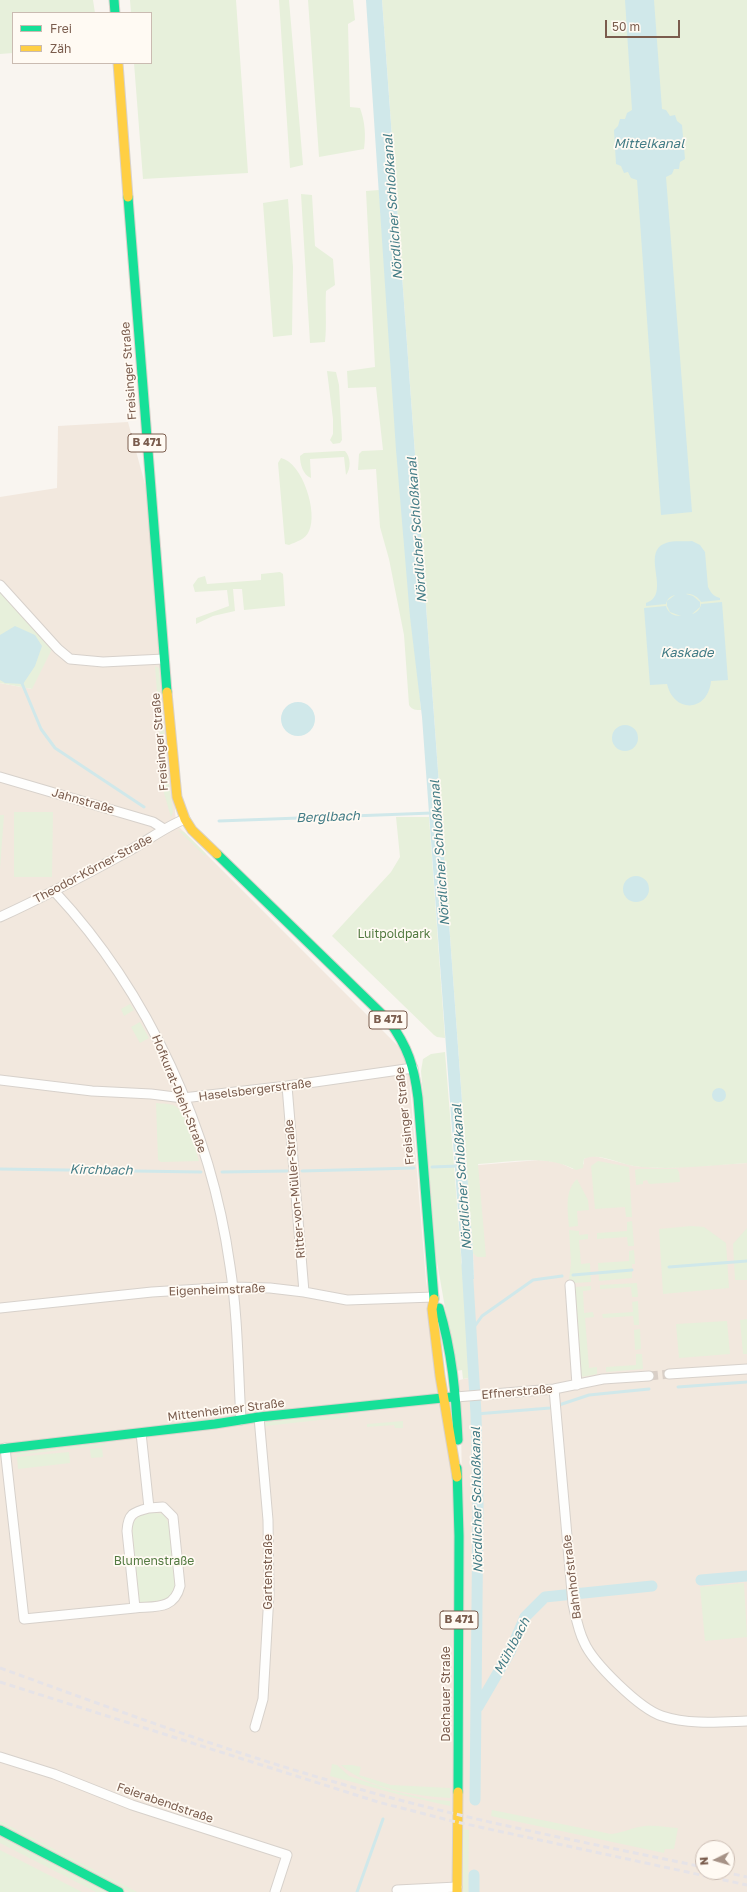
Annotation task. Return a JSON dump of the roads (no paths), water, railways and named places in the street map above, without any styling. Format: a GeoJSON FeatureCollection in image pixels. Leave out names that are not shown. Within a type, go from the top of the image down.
{"type":"FeatureCollection","features":[{"type":"Feature","properties":{"kind":"main road"},"geometry":{"type":"LineString","coordinates":[[114,0],[115,12]]}},
{"type":"Feature","properties":{"kind":"main road","name":"Freisinger Straße"},"geometry":{"type":"LineString","coordinates":[[118,64],[164,659],[177,797],[185,819],[192,830],[389,1021],[406,1045],[413,1068],[418,1098],[434,1297],[432,1309],[444,1398]]}},
{"type":"Feature","properties":{"kind":"main road","name":"Dachauer Straße"},"geometry":{"type":"LineString","coordinates":[[434,1297],[440,1310],[446,1335],[456,1397],[459,1536],[457,1890]]}},
{"type":"Feature","properties":{"kind":"main road","name":"Mittenheimer Straße"},"geometry":{"type":"LineString","coordinates":[[3,1449],[259,1417],[456,1397]]}},
{"type":"Feature","properties":{"kind":"main road","name":"Dachauer Straße"},"geometry":{"type":"LineString","coordinates":[[444,1398],[457,1478]]}},
{"type":"Feature","properties":{"kind":"main road"},"geometry":{"type":"LineString","coordinates":[[0,1830],[120,1892]]}},
{"type":"Feature","properties":{"kind":"street"},"geometry":{"type":"LineString","coordinates":[[0,585],[58,649],[70,659],[103,662],[164,659]]}},
{"type":"Feature","properties":{"kind":"street","name":"Jahnstraße"},"geometry":{"type":"LineString","coordinates":[[0,777],[145,820],[164,829]]}},
{"type":"Feature","properties":{"kind":"street","name":"Theodor-Körner-Straße"},"geometry":{"type":"LineString","coordinates":[[0,917],[55,892],[154,837],[164,829],[185,819]]}},
{"type":"Feature","properties":{"kind":"street","name":"Hofkurat-Diehl-Straße"},"geometry":{"type":"LineString","coordinates":[[55,892],[80,921],[128,986],[160,1043],[202,1145],[213,1183],[227,1245],[233,1287],[241,1420]]}},
{"type":"Feature","properties":{"kind":"street","name":"Haselsbergerstraße"},"geometry":{"type":"LineString","coordinates":[[0,1080],[92,1091],[151,1094],[183,1098],[286,1086],[413,1068]]}},
{"type":"Feature","properties":{"kind":"street","name":"Ritter-von-Müller-Straße"},"geometry":{"type":"LineString","coordinates":[[286,1086],[304,1292]]}},
{"type":"Feature","properties":{"kind":"street"},"geometry":{"type":"LineString","coordinates":[[570,1285],[577,1385]]}},
{"type":"Feature","properties":{"kind":"street","name":"Eigenheimstraße"},"geometry":{"type":"LineString","coordinates":[[0,1308],[152,1292],[233,1287],[270,1288],[304,1292],[348,1300],[434,1297]]}},
{"type":"Feature","properties":{"kind":"street"},"geometry":{"type":"LineString","coordinates":[[669,1374],[747,1369]]}},
{"type":"Feature","properties":{"kind":"street","name":"Effnerstraße"},"geometry":{"type":"LineString","coordinates":[[456,1397],[554,1389],[603,1379],[649,1376]]}},
{"type":"Feature","properties":{"kind":"street","name":"Bahnhofstraße"},"geometry":{"type":"LineString","coordinates":[[554,1389],[573,1604],[584,1643],[592,1656],[628,1693],[655,1713],[663,1717],[696,1722],[747,1721]]}},
{"type":"Feature","properties":{"kind":"street","name":"Gartenstraße"},"geometry":{"type":"LineString","coordinates":[[256,1726],[263,1699],[269,1594],[268,1520],[259,1417]]}},
{"type":"Feature","properties":{"kind":"street"},"geometry":{"type":"LineString","coordinates":[[141,1432],[149,1508]]}},
{"type":"Feature","properties":{"kind":"street"},"geometry":{"type":"LineString","coordinates":[[3,1449],[24,1622],[164,1605],[175,1598],[180,1586],[173,1517],[163,1507],[149,1508],[132,1514],[128,1520],[127,1531],[135,1608]]}},
{"type":"Feature","properties":{"kind":"street","name":"Feierabendstraße"},"geometry":{"type":"LineString","coordinates":[[0,1757],[54,1774],[132,1805],[287,1855],[275,1892]]}},
{"type":"Feature","properties":{"kind":"street","name":"Dachauer Straße"},"geometry":{"type":"LineString","coordinates":[[397,1890],[457,1890]]}},
{"type":"Feature","properties":{"kind":"water"},"geometry":{"type":"Polygon","coordinates":[[[366,0],[382,0],[473,1253],[474,1279],[463,1280],[422,717],[410,617],[396,450],[366,0]]]}},
{"type":"Feature","properties":{"kind":"water","name":"Mittelkanal"},"geometry":{"type":"Polygon","coordinates":[[[625,0],[654,0],[662,109],[666,110],[670,116],[675,115],[677,121],[682,125],[685,159],[680,162],[679,169],[674,169],[672,174],[666,177],[692,512],[661,515],[637,180],[631,178],[628,172],[624,173],[621,166],[616,164],[614,130],[618,126],[620,119],[625,119],[627,113],[632,110],[625,0]]]}},
{"type":"Feature","properties":{"kind":"water","name":"Kaskade"},"geometry":{"type":"Polygon","coordinates":[[[676,541],[692,541],[700,545],[705,552],[708,587],[712,594],[720,598],[720,600],[701,602],[695,596],[686,594],[693,596],[700,602],[700,607],[701,604],[722,602],[728,680],[711,681],[709,691],[704,699],[698,703],[690,705],[676,701],[667,684],[650,685],[644,608],[666,606],[671,614],[681,616],[670,612],[667,606],[667,601],[666,604],[646,606],[646,603],[654,598],[657,591],[655,555],[658,548],[666,543],[676,541]]]}},
{"type":"Feature","properties":{"kind":"water"},"geometry":{"type":"Polygon","coordinates":[[[15,626],[35,635],[42,646],[35,666],[23,684],[5,683],[0,680],[0,635],[15,626]]]}},
{"type":"Feature","properties":{"kind":"water"},"geometry":{"type":"Polygon","coordinates":[[[295,702],[301,702],[305,703],[312,709],[315,719],[314,726],[308,733],[301,736],[295,736],[291,735],[284,729],[281,722],[281,716],[282,712],[288,705],[295,702]]]}},
{"type":"Feature","properties":{"kind":"water"},"geometry":{"type":"Polygon","coordinates":[[[625,725],[634,729],[638,738],[634,747],[625,751],[616,747],[612,738],[616,729],[625,725]]]}},
{"type":"Feature","properties":{"kind":"water"},"geometry":{"type":"Polygon","coordinates":[[[636,876],[645,880],[649,889],[645,898],[636,902],[627,898],[623,889],[627,880],[636,876]]]}},
{"type":"Feature","properties":{"kind":"water"},"geometry":{"type":"Polygon","coordinates":[[[719,1088],[724,1090],[726,1095],[724,1100],[719,1102],[714,1100],[712,1095],[714,1090],[719,1088]]]}},
{"type":"Feature","properties":{"kind":"waterway","name":"Berglbach"},"geometry":{"type":"LineString","coordinates":[[21,681],[41,729],[55,748],[144,807]]}},
{"type":"Feature","properties":{"kind":"waterway","name":"Berglbach"},"geometry":{"type":"LineString","coordinates":[[219,821],[432,813]]}},
{"type":"Feature","properties":{"kind":"waterway","name":"Kirchbach"},"geometry":{"type":"LineString","coordinates":[[432,1167],[458,1166]]}},
{"type":"Feature","properties":{"kind":"waterway","name":"Kirchbach"},"geometry":{"type":"LineString","coordinates":[[302,1171],[414,1168]]}},
{"type":"Feature","properties":{"kind":"waterway","name":"Kirchbach"},"geometry":{"type":"LineString","coordinates":[[0,1169],[201,1172]]}},
{"type":"Feature","properties":{"kind":"waterway","name":"Kirchbach"},"geometry":{"type":"LineString","coordinates":[[222,1172],[287,1171]]}},
{"type":"Feature","properties":{"kind":"waterway"},"geometry":{"type":"LineString","coordinates":[[669,1267],[747,1261]]}},
{"type":"Feature","properties":{"kind":"waterway","name":"Nördlicher Schloßkanal"},"geometry":{"type":"LineString","coordinates":[[467,1265],[476,1414],[478,1505],[475,1800]]}},
{"type":"Feature","properties":{"kind":"waterway"},"geometry":{"type":"LineString","coordinates":[[573,1275],[632,1270]]}},
{"type":"Feature","properties":{"kind":"waterway"},"geometry":{"type":"LineString","coordinates":[[472,1330],[482,1316],[533,1280],[562,1276]]}},
{"type":"Feature","properties":{"kind":"waterway"},"geometry":{"type":"LineString","coordinates":[[678,1387],[747,1382]]}},
{"type":"Feature","properties":{"kind":"waterway"},"geometry":{"type":"LineString","coordinates":[[476,1414],[550,1408],[589,1395],[649,1389]]}},
{"type":"Feature","properties":{"kind":"waterway","name":"Mühlbach"},"geometry":{"type":"LineString","coordinates":[[701,1580],[747,1576]]}},
{"type":"Feature","properties":{"kind":"waterway","name":"Mühlbach"},"geometry":{"type":"LineString","coordinates":[[478,1707],[510,1652],[525,1617],[545,1597],[652,1586]]}},
{"type":"Feature","properties":{"kind":"waterway"},"geometry":{"type":"LineString","coordinates":[[357,1892],[383,1819]]}},
{"type":"Feature","properties":{"kind":"waterway"},"geometry":{"type":"LineString","coordinates":[[474,1875],[474,1892]]}},
{"type":"Feature","properties":{"kind":"tunnel"},"geometry":{"type":"LineString","coordinates":[[649,1376],[669,1374]]}},
{"type":"Feature","properties":{"kind":"railway"},"geometry":{"type":"LineString","coordinates":[[0,1668],[258,1759],[345,1785],[433,1809],[695,1865]]}},
{"type":"Feature","properties":{"kind":"railway"},"geometry":{"type":"LineString","coordinates":[[0,1682],[378,1802],[452,1821],[747,1885]]}},
{"type":"Feature","properties":{"kind":"railway"},"geometry":{"type":"LineString","coordinates":[[735,1874],[747,1877]]}},
{"type":"Feature","properties":{"kind":"park label","name":"Luitpoldpark"},"geometry":{"type":"Point","coordinates":[394,934]}},
{"type":"Feature","properties":{"kind":"park label","name":"Blumenstraße"},"geometry":{"type":"Point","coordinates":[154,1561]}}]}
